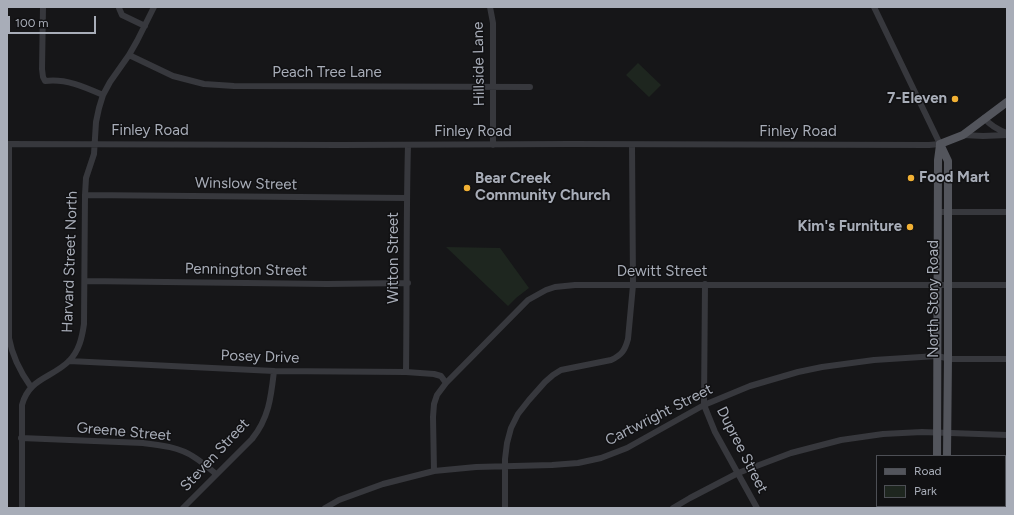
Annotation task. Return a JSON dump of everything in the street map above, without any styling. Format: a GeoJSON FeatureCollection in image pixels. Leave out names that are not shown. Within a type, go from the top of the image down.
{"type":"FeatureCollection","features":[{"type":"Feature","properties":{"kind":"main road"},"geometry":{"type":"LineString","coordinates":[[940,144],[963,135],[986,120],[1007,102]]}},
{"type":"Feature","properties":{"kind":"main road","name":"North Story Road"},"geometry":{"type":"LineString","coordinates":[[937,455],[938,160],[940,144]]}},
{"type":"Feature","properties":{"kind":"main road","name":"North Story Road"},"geometry":{"type":"LineString","coordinates":[[940,144],[948,161],[947,455]]}},
{"type":"Feature","properties":{"kind":"street"},"geometry":{"type":"LineString","coordinates":[[43,7],[42,69],[45,81],[60,80],[83,86],[103,95]]}},
{"type":"Feature","properties":{"kind":"street"},"geometry":{"type":"LineString","coordinates":[[119,7],[122,15],[145,26]]}},
{"type":"Feature","properties":{"kind":"street","name":"Hillside Lane"},"geometry":{"type":"LineString","coordinates":[[490,7],[493,23],[493,144]]}},
{"type":"Feature","properties":{"kind":"street"},"geometry":{"type":"LineString","coordinates":[[874,7],[940,144]]}},
{"type":"Feature","properties":{"kind":"street","name":"Harvard Street North"},"geometry":{"type":"LineString","coordinates":[[22,508],[22,404],[31,387],[68,362],[78,348],[82,337],[84,324],[86,178],[94,154],[96,122],[103,95],[110,82],[129,55],[145,26],[152,8]]}},
{"type":"Feature","properties":{"kind":"street","name":"Peach Tree Lane"},"geometry":{"type":"LineString","coordinates":[[129,55],[173,76],[204,84],[234,86],[530,87]]}},
{"type":"Feature","properties":{"kind":"street"},"geometry":{"type":"LineString","coordinates":[[986,120],[989,128],[993,132],[1005,135]]}},
{"type":"Feature","properties":{"kind":"street"},"geometry":{"type":"LineString","coordinates":[[963,135],[1005,135]]}},
{"type":"Feature","properties":{"kind":"street"},"geometry":{"type":"LineString","coordinates":[[8,144],[9,338],[10,348],[31,387]]}},
{"type":"Feature","properties":{"kind":"street","name":"Finley Road"},"geometry":{"type":"LineString","coordinates":[[8,144],[940,144]]}},
{"type":"Feature","properties":{"kind":"street","name":"Witton Street"},"geometry":{"type":"LineString","coordinates":[[406,372],[408,284],[408,144]]}},
{"type":"Feature","properties":{"kind":"street"},"geometry":{"type":"LineString","coordinates":[[505,508],[505,466],[508,435],[518,414],[529,400],[553,375],[560,370],[611,360],[622,354],[627,345],[633,285],[632,144]]}},
{"type":"Feature","properties":{"kind":"street","name":"Winslow Street"},"geometry":{"type":"LineString","coordinates":[[85,195],[407,198]]}},
{"type":"Feature","properties":{"kind":"street"},"geometry":{"type":"LineString","coordinates":[[938,212],[1007,212]]}},
{"type":"Feature","properties":{"kind":"street","name":"Pennington Street"},"geometry":{"type":"LineString","coordinates":[[85,281],[408,284]]}},
{"type":"Feature","properties":{"kind":"street","name":"Dewitt Street"},"geometry":{"type":"LineString","coordinates":[[434,471],[434,404],[437,395],[446,383],[528,300],[537,294],[555,287],[575,285],[705,284],[1007,285]]}},
{"type":"Feature","properties":{"kind":"street","name":"Dupree Street"},"geometry":{"type":"LineString","coordinates":[[705,284],[704,404],[715,432],[757,508]]}},
{"type":"Feature","properties":{"kind":"street","name":"Cartwright Street"},"geometry":{"type":"LineString","coordinates":[[325,508],[340,500],[383,484],[434,471],[476,467],[578,463],[601,458],[627,448],[704,404],[750,386],[798,372],[874,360],[937,356],[948,358],[1007,359]]}},
{"type":"Feature","properties":{"kind":"street","name":"Posey Drive"},"geometry":{"type":"LineString","coordinates":[[68,362],[274,371],[406,372],[434,374],[441,376],[446,383]]}},
{"type":"Feature","properties":{"kind":"street","name":"Steven Street"},"geometry":{"type":"LineString","coordinates":[[183,508],[252,439],[258,431],[269,408],[274,371]]}},
{"type":"Feature","properties":{"kind":"street"},"geometry":{"type":"LineString","coordinates":[[673,508],[738,473],[792,453],[841,440],[883,434],[922,432],[1007,435]]}},
{"type":"Feature","properties":{"kind":"street","name":"Greene Street"},"geometry":{"type":"LineString","coordinates":[[21,438],[143,443],[158,445],[178,449],[193,456],[216,474]]}},
{"type":"Feature","properties":{"kind":"green space"},"geometry":{"type":"Polygon","coordinates":[[[638,63],[661,85],[649,97],[626,75],[638,63]]]}},
{"type":"Feature","properties":{"kind":"green space"},"geometry":{"type":"Polygon","coordinates":[[[446,247],[500,248],[529,288],[508,306],[446,247]]]}},
{"type":"Feature","properties":{"kind":"place","name":"7-Eleven"},"geometry":{"type":"Point","coordinates":[955,99]}},
{"type":"Feature","properties":{"kind":"place","name":"Food Mart"},"geometry":{"type":"Point","coordinates":[911,178]}},
{"type":"Feature","properties":{"kind":"place","name":"Bear Creek Community Church"},"geometry":{"type":"Point","coordinates":[467,188]}},
{"type":"Feature","properties":{"kind":"place","name":"Kim's Furniture"},"geometry":{"type":"Point","coordinates":[910,227]}}]}
